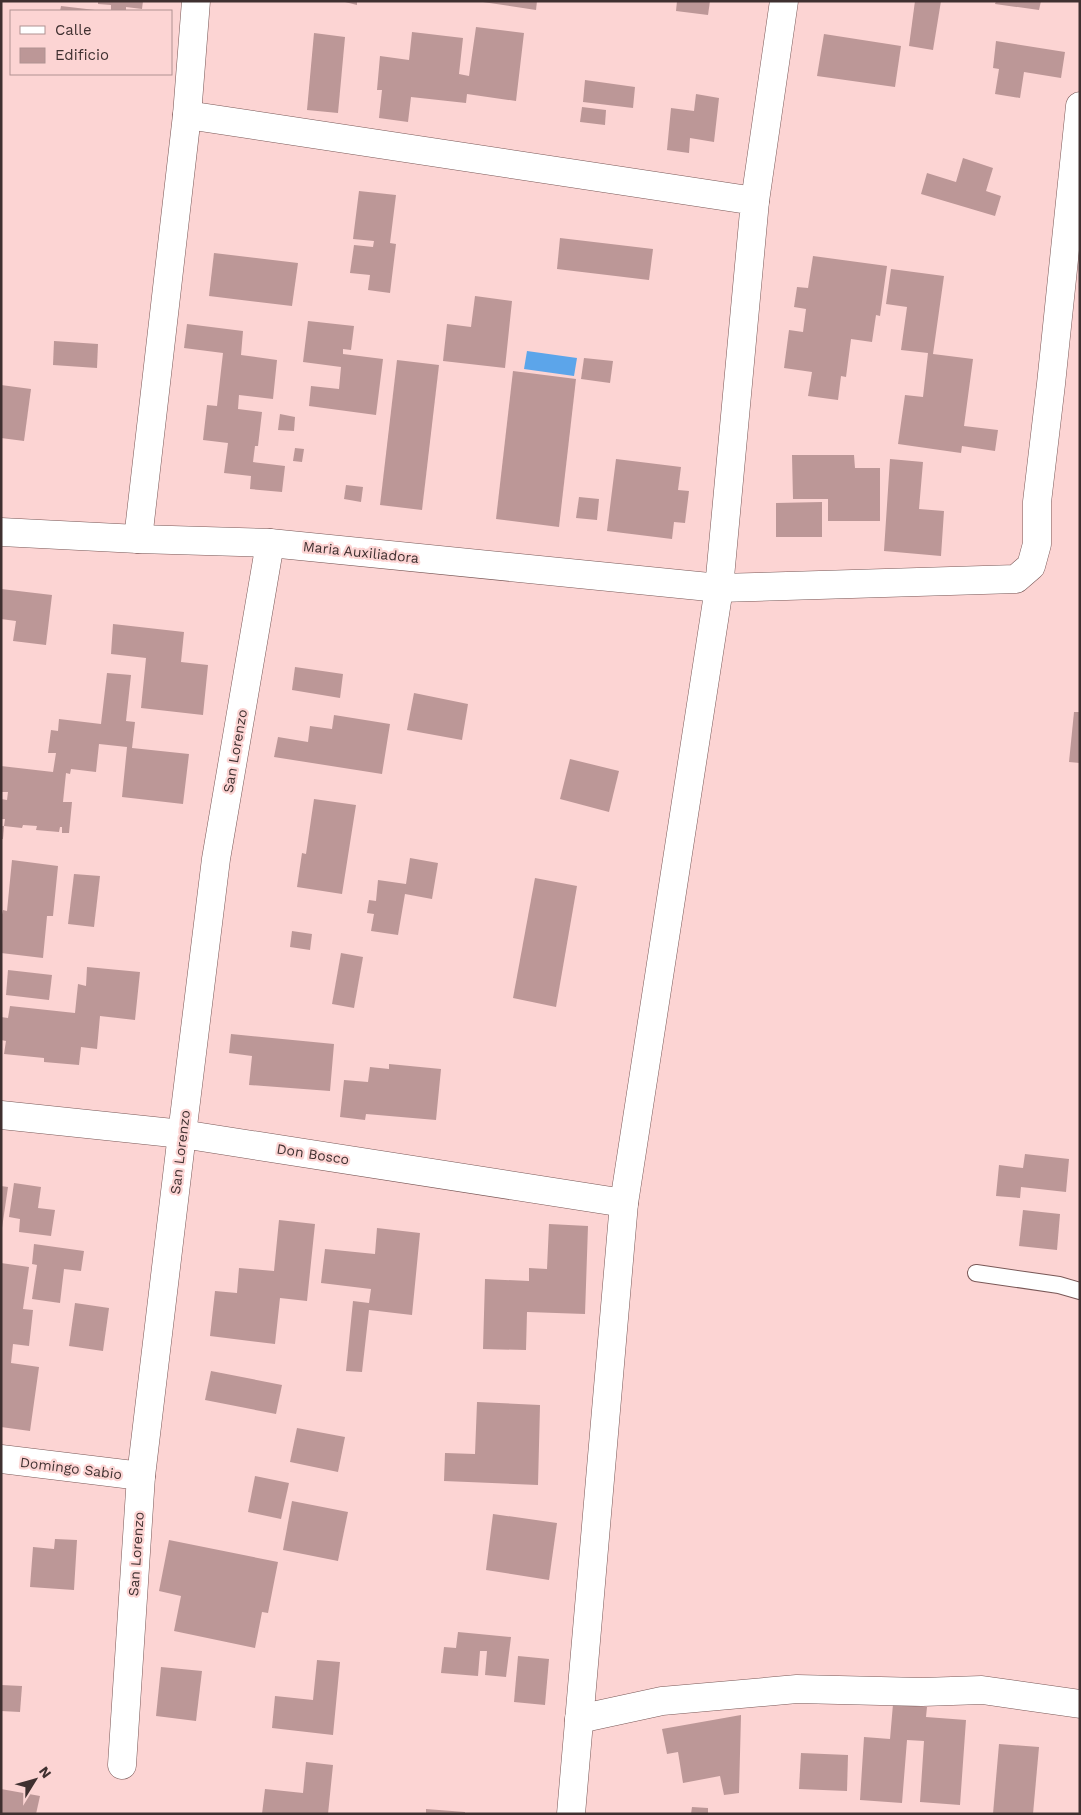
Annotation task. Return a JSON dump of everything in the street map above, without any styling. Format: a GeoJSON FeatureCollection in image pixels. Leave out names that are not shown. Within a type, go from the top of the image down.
{"type":"FeatureCollection","features":[{"type":"Feature","properties":{"kind":"street"},"geometry":{"type":"LineString","coordinates":[[138,539],[187,116],[196,1]]}},
{"type":"Feature","properties":{"kind":"street"},"geometry":{"type":"LineString","coordinates":[[571,1814],[624,1203],[719,588],[755,201],[784,1]]}},
{"type":"Feature","properties":{"kind":"street","name":"Maria Auxiliadora"},"geometry":{"type":"LineString","coordinates":[[1,532],[270,543],[719,588],[1016,579],[1031,566],[1037,544],[1038,502],[1080,106]]}},
{"type":"Feature","properties":{"kind":"street"},"geometry":{"type":"LineString","coordinates":[[187,116],[755,201]]}},
{"type":"Feature","properties":{"kind":"street","name":"San Lorenzo"},"geometry":{"type":"LineString","coordinates":[[122,1765],[142,1476],[182,1134],[216,859],[270,543]]}},
{"type":"Feature","properties":{"kind":"street","name":"Don Bosco"},"geometry":{"type":"LineString","coordinates":[[1,1115],[182,1134],[624,1203]]}},
{"type":"Feature","properties":{"kind":"street","name":"Domingo Sabio"},"geometry":{"type":"LineString","coordinates":[[1,1459],[142,1476]]}},
{"type":"Feature","properties":{"kind":"street"},"geometry":{"type":"LineString","coordinates":[[579,1719],[662,1701],[797,1689],[922,1692],[982,1690],[1080,1704]]}},
{"type":"Feature","properties":{"kind":"lane"},"geometry":{"type":"LineString","coordinates":[[976,1273],[1059,1284],[1080,1291]]}},
{"type":"Feature","properties":{"kind":"water"},"geometry":{"type":"Polygon","coordinates":[[[527,351],[577,358],[574,376],[524,369],[527,351]]]}},
{"type":"Feature","properties":{"kind":"building"},"geometry":{"type":"Polygon","coordinates":[[[98,1],[143,1],[142,9],[126,7],[126,10],[111,10],[111,5],[98,4],[98,1]]]}},
{"type":"Feature","properties":{"kind":"building"},"geometry":{"type":"Polygon","coordinates":[[[341,1],[357,1],[357,5],[341,1]]]}},
{"type":"Feature","properties":{"kind":"building"},"geometry":{"type":"Polygon","coordinates":[[[476,1],[537,1],[536,10],[476,1]]]}},
{"type":"Feature","properties":{"kind":"building"},"geometry":{"type":"Polygon","coordinates":[[[677,1],[710,1],[708,15],[676,11],[677,1]]]}},
{"type":"Feature","properties":{"kind":"building"},"geometry":{"type":"Polygon","coordinates":[[[915,1],[941,1],[933,50],[909,46],[915,1]]]}},
{"type":"Feature","properties":{"kind":"building"},"geometry":{"type":"Polygon","coordinates":[[[996,1],[1041,1],[1039,10],[995,4],[996,1]]]}},
{"type":"Feature","properties":{"kind":"building"},"geometry":{"type":"Polygon","coordinates":[[[61,6],[95,10],[60,10],[61,6]]]}},
{"type":"Feature","properties":{"kind":"building"},"geometry":{"type":"Polygon","coordinates":[[[476,27],[524,33],[516,101],[467,94],[466,103],[411,97],[408,122],[379,118],[382,90],[377,90],[380,56],[409,60],[412,32],[463,38],[459,74],[469,76],[476,27]]]}},
{"type":"Feature","properties":{"kind":"building"},"geometry":{"type":"Polygon","coordinates":[[[314,33],[345,37],[338,113],[307,110],[314,33]]]}},
{"type":"Feature","properties":{"kind":"building"},"geometry":{"type":"Polygon","coordinates":[[[824,34],[901,46],[895,87],[817,76],[824,34]]]}},
{"type":"Feature","properties":{"kind":"building"},"geometry":{"type":"Polygon","coordinates":[[[996,41],[1065,52],[1061,78],[1024,72],[1020,98],[995,94],[999,69],[993,68],[996,41]]]}},
{"type":"Feature","properties":{"kind":"building"},"geometry":{"type":"Polygon","coordinates":[[[585,80],[635,87],[633,108],[583,102],[585,80]]]}},
{"type":"Feature","properties":{"kind":"building"},"geometry":{"type":"Polygon","coordinates":[[[696,94],[719,98],[714,142],[690,138],[689,153],[667,150],[671,108],[694,111],[696,94]]]}},
{"type":"Feature","properties":{"kind":"building"},"geometry":{"type":"Polygon","coordinates":[[[582,107],[606,110],[605,125],[580,122],[582,107]]]}},
{"type":"Feature","properties":{"kind":"building"},"geometry":{"type":"Polygon","coordinates":[[[963,158],[993,168],[986,191],[1001,196],[995,216],[921,194],[927,173],[956,182],[963,158]]]}},
{"type":"Feature","properties":{"kind":"building"},"geometry":{"type":"Polygon","coordinates":[[[359,191],[396,195],[390,243],[396,244],[390,293],[368,290],[370,275],[350,273],[354,245],[373,247],[374,241],[353,239],[359,191]]]}},
{"type":"Feature","properties":{"kind":"building"},"geometry":{"type":"Polygon","coordinates":[[[560,238],[653,249],[649,280],[557,269],[560,238]]]}},
{"type":"Feature","properties":{"kind":"building"},"geometry":{"type":"Polygon","coordinates":[[[214,253],[298,263],[292,306],[209,296],[214,253]]]}},
{"type":"Feature","properties":{"kind":"building"},"geometry":{"type":"Polygon","coordinates":[[[813,256],[887,266],[880,316],[876,315],[872,342],[851,339],[846,377],[841,376],[838,400],[808,396],[812,372],[784,368],[789,330],[803,332],[806,309],[794,307],[797,287],[808,288],[813,256]]]}},
{"type":"Feature","properties":{"kind":"building"},"geometry":{"type":"Polygon","coordinates":[[[891,269],[944,276],[933,354],[973,359],[964,426],[998,430],[995,451],[962,446],[961,453],[898,444],[905,395],[923,397],[928,353],[901,350],[907,307],[886,304],[891,269]]]}},
{"type":"Feature","properties":{"kind":"building"},"geometry":{"type":"Polygon","coordinates":[[[475,296],[512,301],[505,368],[443,361],[447,324],[471,327],[475,296]]]}},
{"type":"Feature","properties":{"kind":"building"},"geometry":{"type":"Polygon","coordinates":[[[308,321],[354,326],[351,350],[343,349],[343,354],[383,359],[376,415],[309,406],[311,386],[339,389],[341,367],[303,362],[308,321]]]}},
{"type":"Feature","properties":{"kind":"building"},"geometry":{"type":"Polygon","coordinates":[[[187,324],[243,331],[241,355],[277,360],[273,399],[239,395],[238,409],[262,412],[258,446],[255,446],[253,462],[285,466],[282,492],[250,489],[251,476],[224,473],[228,443],[203,440],[207,405],[217,406],[223,353],[184,348],[187,324]]]}},
{"type":"Feature","properties":{"kind":"building"},"geometry":{"type":"Polygon","coordinates":[[[54,341],[98,344],[97,368],[53,365],[54,341]]]}},
{"type":"Feature","properties":{"kind":"building"},"geometry":{"type":"Polygon","coordinates":[[[584,358],[613,361],[610,383],[581,379],[584,358]]]}},
{"type":"Feature","properties":{"kind":"building"},"geometry":{"type":"Polygon","coordinates":[[[397,360],[439,365],[422,510],[380,505],[397,360]]]}},
{"type":"Feature","properties":{"kind":"building"},"geometry":{"type":"Polygon","coordinates":[[[513,371],[576,379],[559,527],[496,519],[513,371]]]}},
{"type":"Feature","properties":{"kind":"building"},"geometry":{"type":"Polygon","coordinates":[[[1,385],[31,389],[24,441],[1,438],[1,385]]]}},
{"type":"Feature","properties":{"kind":"building"},"geometry":{"type":"Polygon","coordinates":[[[280,414],[295,417],[294,431],[278,430],[280,414]]]}},
{"type":"Feature","properties":{"kind":"building"},"geometry":{"type":"Polygon","coordinates":[[[295,448],[304,449],[302,462],[293,461],[295,448]]]}},
{"type":"Feature","properties":{"kind":"building"},"geometry":{"type":"Polygon","coordinates":[[[792,455],[854,455],[855,468],[880,468],[880,521],[828,521],[828,499],[793,499],[792,455]]]}},
{"type":"Feature","properties":{"kind":"building"},"geometry":{"type":"Polygon","coordinates":[[[616,459],[681,467],[678,490],[689,491],[685,523],[674,522],[672,539],[607,531],[616,459]]]}},
{"type":"Feature","properties":{"kind":"building"},"geometry":{"type":"Polygon","coordinates":[[[890,459],[923,462],[919,509],[944,511],[941,556],[884,551],[890,459]]]}},
{"type":"Feature","properties":{"kind":"building"},"geometry":{"type":"Polygon","coordinates":[[[346,485],[363,487],[361,502],[344,499],[346,485]]]}},
{"type":"Feature","properties":{"kind":"building"},"geometry":{"type":"Polygon","coordinates":[[[579,497],[599,499],[597,520],[576,518],[579,497]]]}},
{"type":"Feature","properties":{"kind":"building"},"geometry":{"type":"Polygon","coordinates":[[[822,502],[822,537],[776,537],[776,503],[822,502]]]}},
{"type":"Feature","properties":{"kind":"building"},"geometry":{"type":"Polygon","coordinates":[[[1,589],[52,595],[46,645],[13,641],[16,621],[1,619],[1,589]]]}},
{"type":"Feature","properties":{"kind":"building"},"geometry":{"type":"Polygon","coordinates":[[[113,624],[184,632],[181,662],[208,665],[203,715],[141,708],[146,658],[111,654],[113,624]]]}},
{"type":"Feature","properties":{"kind":"building"},"geometry":{"type":"Polygon","coordinates":[[[295,667],[343,674],[340,698],[292,690],[295,667]]]}},
{"type":"Feature","properties":{"kind":"building"},"geometry":{"type":"Polygon","coordinates":[[[107,673],[131,675],[126,721],[135,722],[132,748],[189,754],[183,804],[122,797],[127,747],[99,744],[96,772],[71,769],[70,774],[66,773],[63,802],[72,802],[69,833],[62,833],[62,827],[60,827],[59,832],[36,830],[37,826],[23,825],[22,828],[4,826],[5,819],[1,819],[1,799],[7,800],[8,792],[1,792],[1,766],[53,772],[56,753],[48,753],[51,730],[58,731],[59,719],[101,724],[107,673]]]}},
{"type":"Feature","properties":{"kind":"building"},"geometry":{"type":"Polygon","coordinates":[[[414,693],[468,704],[462,740],[407,730],[414,693]]]}},
{"type":"Feature","properties":{"kind":"building"},"geometry":{"type":"Polygon","coordinates":[[[1074,712],[1080,712],[1080,763],[1069,762],[1074,712]]]}},
{"type":"Feature","properties":{"kind":"building"},"geometry":{"type":"Polygon","coordinates":[[[334,715],[390,724],[382,774],[274,757],[278,737],[308,742],[310,726],[332,729],[334,715]]]}},
{"type":"Feature","properties":{"kind":"building"},"geometry":{"type":"Polygon","coordinates":[[[570,759],[619,771],[609,812],[560,799],[570,759]]]}},
{"type":"Feature","properties":{"kind":"building"},"geometry":{"type":"Polygon","coordinates":[[[314,799],[356,805],[342,894],[297,887],[302,853],[306,854],[314,799]]]}},
{"type":"Feature","properties":{"kind":"building"},"geometry":{"type":"Polygon","coordinates":[[[1,826],[4,826],[3,839],[1,839],[1,826]]]}},
{"type":"Feature","properties":{"kind":"building"},"geometry":{"type":"Polygon","coordinates":[[[410,858],[438,863],[432,899],[405,894],[398,935],[371,931],[374,914],[367,913],[369,900],[376,901],[378,880],[406,884],[410,858]]]}},
{"type":"Feature","properties":{"kind":"building"},"geometry":{"type":"Polygon","coordinates":[[[12,860],[58,866],[53,916],[47,916],[43,958],[1,953],[1,919],[3,910],[7,911],[12,860]]]}},
{"type":"Feature","properties":{"kind":"building"},"geometry":{"type":"Polygon","coordinates":[[[74,874],[100,876],[94,927],[68,924],[74,874]]]}},
{"type":"Feature","properties":{"kind":"building"},"geometry":{"type":"Polygon","coordinates":[[[535,878],[577,886],[556,1007],[513,998],[535,878]]]}},
{"type":"Feature","properties":{"kind":"building"},"geometry":{"type":"Polygon","coordinates":[[[292,931],[312,934],[310,950],[290,947],[292,931]]]}},
{"type":"Feature","properties":{"kind":"building"},"geometry":{"type":"Polygon","coordinates":[[[341,953],[363,957],[354,1008],[332,1004],[341,953]]]}},
{"type":"Feature","properties":{"kind":"building"},"geometry":{"type":"Polygon","coordinates":[[[87,967],[140,972],[135,1020],[100,1016],[97,1049],[81,1047],[79,1065],[44,1062],[44,1058],[4,1054],[6,1041],[1,1040],[1,1017],[8,1018],[10,1006],[75,1013],[78,984],[86,986],[87,967]]]}},
{"type":"Feature","properties":{"kind":"building"},"geometry":{"type":"Polygon","coordinates":[[[8,970],[52,975],[49,1000],[6,995],[8,970]]]}},
{"type":"Feature","properties":{"kind":"building"},"geometry":{"type":"Polygon","coordinates":[[[231,1034],[334,1044],[330,1091],[249,1085],[252,1056],[229,1053],[231,1034]]]}},
{"type":"Feature","properties":{"kind":"building"},"geometry":{"type":"Polygon","coordinates":[[[389,1064],[441,1069],[436,1120],[366,1114],[365,1120],[340,1117],[344,1080],[368,1082],[370,1067],[389,1069],[389,1064]]]}},
{"type":"Feature","properties":{"kind":"building"},"geometry":{"type":"Polygon","coordinates":[[[1025,1154],[1069,1159],[1066,1192],[1021,1187],[1020,1198],[996,1196],[999,1165],[1023,1168],[1025,1154]]]}},
{"type":"Feature","properties":{"kind":"building"},"geometry":{"type":"Polygon","coordinates":[[[14,1183],[41,1187],[38,1208],[55,1210],[51,1236],[19,1232],[20,1219],[9,1217],[14,1183]]]}},
{"type":"Feature","properties":{"kind":"building"},"geometry":{"type":"Polygon","coordinates":[[[1,1186],[8,1187],[2,1228],[1,1228],[1,1186]]]}},
{"type":"Feature","properties":{"kind":"building"},"geometry":{"type":"Polygon","coordinates":[[[1023,1210],[1060,1214],[1057,1250],[1019,1246],[1023,1210]]]}},
{"type":"Feature","properties":{"kind":"building"},"geometry":{"type":"Polygon","coordinates":[[[279,1220],[315,1224],[307,1301],[280,1298],[275,1344],[210,1336],[215,1291],[237,1293],[239,1268],[274,1271],[279,1220]]]}},
{"type":"Feature","properties":{"kind":"building"},"geometry":{"type":"Polygon","coordinates":[[[549,1224],[588,1226],[585,1314],[527,1312],[526,1350],[483,1349],[485,1279],[529,1281],[529,1268],[547,1269],[549,1224]]]}},
{"type":"Feature","properties":{"kind":"building"},"geometry":{"type":"Polygon","coordinates":[[[377,1228],[420,1233],[412,1315],[369,1310],[362,1372],[346,1371],[353,1301],[369,1303],[371,1289],[321,1283],[325,1249],[375,1254],[377,1228]]]}},
{"type":"Feature","properties":{"kind":"building"},"geometry":{"type":"Polygon","coordinates":[[[34,1244],[84,1251],[81,1271],[64,1269],[60,1303],[32,1299],[37,1265],[32,1264],[34,1244]]]}},
{"type":"Feature","properties":{"kind":"building"},"geometry":{"type":"Polygon","coordinates":[[[1,1263],[29,1267],[23,1309],[33,1310],[29,1346],[13,1344],[11,1363],[39,1367],[30,1431],[1,1427],[1,1263]]]}},
{"type":"Feature","properties":{"kind":"building"},"geometry":{"type":"Polygon","coordinates":[[[75,1303],[109,1308],[103,1351],[69,1346],[75,1303]]]}},
{"type":"Feature","properties":{"kind":"building"},"geometry":{"type":"Polygon","coordinates":[[[211,1371],[282,1385],[276,1414],[205,1400],[211,1371]]]}},
{"type":"Feature","properties":{"kind":"building"},"geometry":{"type":"Polygon","coordinates":[[[477,1402],[540,1405],[538,1485],[444,1481],[445,1453],[475,1454],[477,1402]]]}},
{"type":"Feature","properties":{"kind":"building"},"geometry":{"type":"Polygon","coordinates":[[[297,1428],[345,1437],[338,1472],[290,1462],[297,1428]]]}},
{"type":"Feature","properties":{"kind":"building"},"geometry":{"type":"Polygon","coordinates":[[[255,1476],[289,1483],[281,1519],[248,1512],[255,1476]]]}},
{"type":"Feature","properties":{"kind":"building"},"geometry":{"type":"Polygon","coordinates":[[[292,1501],[348,1512],[338,1561],[283,1550],[292,1501]]]}},
{"type":"Feature","properties":{"kind":"building"},"geometry":{"type":"Polygon","coordinates":[[[493,1514],[557,1523],[549,1580],[486,1570],[493,1514]]]}},
{"type":"Feature","properties":{"kind":"building"},"geometry":{"type":"Polygon","coordinates":[[[55,1539],[77,1540],[74,1590],[30,1587],[33,1547],[54,1549],[55,1539]]]}},
{"type":"Feature","properties":{"kind":"building"},"geometry":{"type":"Polygon","coordinates":[[[169,1540],[278,1562],[268,1613],[262,1612],[255,1648],[174,1631],[181,1596],[159,1591],[169,1540]]]}},
{"type":"Feature","properties":{"kind":"building"},"geometry":{"type":"Polygon","coordinates":[[[458,1632],[511,1637],[506,1677],[485,1675],[487,1651],[480,1651],[478,1676],[441,1673],[444,1647],[456,1648],[458,1632]]]}},
{"type":"Feature","properties":{"kind":"building"},"geometry":{"type":"Polygon","coordinates":[[[518,1656],[549,1659],[545,1705],[514,1702],[518,1656]]]}},
{"type":"Feature","properties":{"kind":"building"},"geometry":{"type":"Polygon","coordinates":[[[317,1660],[340,1662],[333,1735],[272,1728],[275,1696],[313,1700],[317,1660]]]}},
{"type":"Feature","properties":{"kind":"building"},"geometry":{"type":"Polygon","coordinates":[[[161,1667],[202,1671],[196,1721],[156,1716],[161,1667]]]}},
{"type":"Feature","properties":{"kind":"building"},"geometry":{"type":"Polygon","coordinates":[[[1,1685],[22,1686],[20,1712],[1,1711],[1,1685]]]}},
{"type":"Feature","properties":{"kind":"building"},"geometry":{"type":"Polygon","coordinates":[[[893,1704],[927,1707],[926,1717],[966,1720],[960,1805],[920,1802],[924,1741],[907,1740],[902,1803],[860,1800],[864,1737],[890,1739],[893,1704]]]}},
{"type":"Feature","properties":{"kind":"building"},"geometry":{"type":"Polygon","coordinates":[[[741,1715],[739,1793],[724,1795],[720,1776],[683,1783],[678,1752],[667,1754],[662,1729],[741,1715]]]}},
{"type":"Feature","properties":{"kind":"building"},"geometry":{"type":"Polygon","coordinates":[[[999,1744],[1039,1747],[1033,1814],[993,1814],[999,1744]]]}},
{"type":"Feature","properties":{"kind":"building"},"geometry":{"type":"Polygon","coordinates":[[[801,1753],[848,1755],[847,1791],[799,1789],[801,1753]]]}},
{"type":"Feature","properties":{"kind":"building"},"geometry":{"type":"Polygon","coordinates":[[[306,1762],[333,1765],[328,1814],[262,1814],[265,1789],[303,1793],[306,1762]]]}},
{"type":"Feature","properties":{"kind":"building"},"geometry":{"type":"Polygon","coordinates":[[[1,1789],[40,1796],[36,1814],[1,1814],[1,1789]]]}},
{"type":"Feature","properties":{"kind":"building"},"geometry":{"type":"Polygon","coordinates":[[[692,1807],[708,1808],[708,1814],[691,1814],[692,1807]]]}},
{"type":"Feature","properties":{"kind":"building"},"geometry":{"type":"Polygon","coordinates":[[[426,1809],[465,1812],[465,1814],[426,1814],[426,1809]]]}}]}
